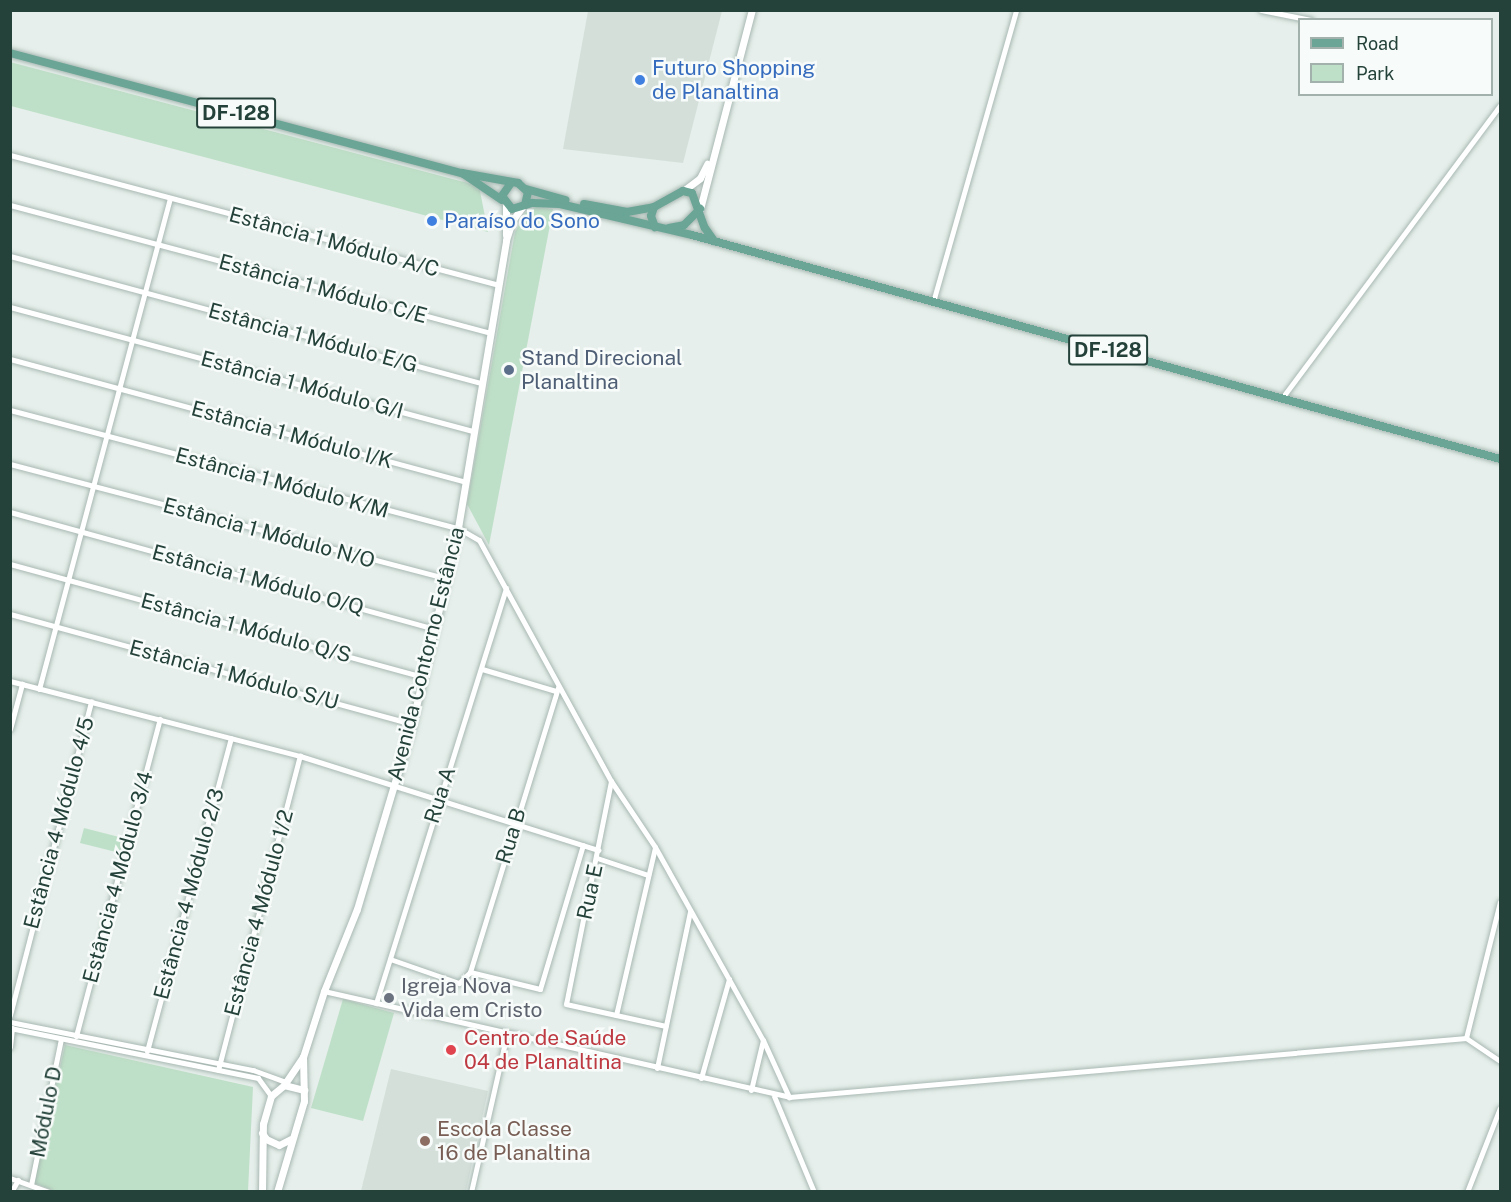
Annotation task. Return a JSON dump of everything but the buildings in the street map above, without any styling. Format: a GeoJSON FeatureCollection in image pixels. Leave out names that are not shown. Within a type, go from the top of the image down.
{"type":"FeatureCollection","features":[{"type":"Feature","properties":{"kind":"main road","name":"DF-128"},"geometry":{"type":"LineString","coordinates":[[10,52],[462,173],[511,183],[526,189],[610,210],[627,212],[654,207],[683,191]]}},
{"type":"Feature","properties":{"kind":"main road","name":"DF-128"},"geometry":{"type":"LineString","coordinates":[[462,173],[504,203],[523,206],[560,204],[715,241],[1500,459]]}},
{"type":"Feature","properties":{"kind":"main road"},"geometry":{"type":"LineString","coordinates":[[504,203],[503,190],[511,183]]}},
{"type":"Feature","properties":{"kind":"main road"},"geometry":{"type":"LineString","coordinates":[[523,206],[526,189]]}},
{"type":"Feature","properties":{"kind":"main road"},"geometry":{"type":"LineString","coordinates":[[683,191],[695,195],[699,209],[715,241]]}},
{"type":"Feature","properties":{"kind":"main road"},"geometry":{"type":"LineString","coordinates":[[654,207],[651,216],[658,227],[684,225],[699,209]]}},
{"type":"Feature","properties":{"kind":"street"},"geometry":{"type":"LineString","coordinates":[[699,209],[752,10]]}},
{"type":"Feature","properties":{"kind":"street"},"geometry":{"type":"LineString","coordinates":[[933,302],[1016,10]]}},
{"type":"Feature","properties":{"kind":"street"},"geometry":{"type":"LineString","coordinates":[[1261,10],[1301,18]]}},
{"type":"Feature","properties":{"kind":"street"},"geometry":{"type":"LineString","coordinates":[[1282,398],[1500,105]]}},
{"type":"Feature","properties":{"kind":"street"},"geometry":{"type":"LineString","coordinates":[[683,191],[700,177],[712,154]]}},
{"type":"Feature","properties":{"kind":"street","name":"Estância 1 Módulo A/C"},"geometry":{"type":"LineString","coordinates":[[10,155],[499,285]]}},
{"type":"Feature","properties":{"kind":"street"},"geometry":{"type":"LineString","coordinates":[[39,689],[170,198]]}},
{"type":"Feature","properties":{"kind":"street","name":"Avenida Contorno Estância"},"geometry":{"type":"LineString","coordinates":[[504,203],[506,240]]}},
{"type":"Feature","properties":{"kind":"street","name":"Estância 1 Módulo C/E"},"geometry":{"type":"LineString","coordinates":[[10,205],[490,333]]}},
{"type":"Feature","properties":{"kind":"street","name":"Avenida Contorno Estância"},"geometry":{"type":"LineString","coordinates":[[271,1096],[284,1085],[303,1057],[324,991],[357,909],[412,724],[458,528],[472,431],[506,240],[512,221],[523,206]]}},
{"type":"Feature","properties":{"kind":"street","name":"Estância 1 Módulo E/G"},"geometry":{"type":"LineString","coordinates":[[10,256],[481,383]]}},
{"type":"Feature","properties":{"kind":"street","name":"Estância 1 Módulo G/I"},"geometry":{"type":"LineString","coordinates":[[10,307],[472,431]]}},
{"type":"Feature","properties":{"kind":"street","name":"Estância 1 Módulo I/K"},"geometry":{"type":"LineString","coordinates":[[10,358],[466,482]]}},
{"type":"Feature","properties":{"kind":"street","name":"Estância 1 Módulo K/M"},"geometry":{"type":"LineString","coordinates":[[10,410],[458,528]]}},
{"type":"Feature","properties":{"kind":"street","name":"Estância 1 Módulo N/O"},"geometry":{"type":"LineString","coordinates":[[10,464],[447,579]]}},
{"type":"Feature","properties":{"kind":"street","name":"Estância 1 Módulo O/Q"},"geometry":{"type":"LineString","coordinates":[[10,512],[435,629]]}},
{"type":"Feature","properties":{"kind":"street"},"geometry":{"type":"LineString","coordinates":[[458,528],[479,540],[507,588],[557,689],[611,781],[655,847],[763,1040],[789,1097]]}},
{"type":"Feature","properties":{"kind":"street","name":"Estância 1 Módulo Q/S"},"geometry":{"type":"LineString","coordinates":[[10,564],[423,677]]}},
{"type":"Feature","properties":{"kind":"street","name":"Rua A"},"geometry":{"type":"LineString","coordinates":[[376,1003],[438,798],[507,588]]}},
{"type":"Feature","properties":{"kind":"street","name":"Estância 1 Módulo S/U"},"geometry":{"type":"LineString","coordinates":[[10,614],[412,724]]}},
{"type":"Feature","properties":{"kind":"street"},"geometry":{"type":"LineString","coordinates":[[482,669],[557,689]]}},
{"type":"Feature","properties":{"kind":"street"},"geometry":{"type":"LineString","coordinates":[[10,681],[300,756],[599,850]]}},
{"type":"Feature","properties":{"kind":"street"},"geometry":{"type":"LineString","coordinates":[[10,729],[22,684]]}},
{"type":"Feature","properties":{"kind":"street","name":"Rua B"},"geometry":{"type":"LineString","coordinates":[[390,959],[459,983],[470,972],[557,689]]}},
{"type":"Feature","properties":{"kind":"street","name":"Estância 4 Módulo 4/5"},"geometry":{"type":"LineString","coordinates":[[10,1015],[91,701]]}},
{"type":"Feature","properties":{"kind":"street","name":"Estância 4 Módulo 3/4"},"geometry":{"type":"LineString","coordinates":[[76,1036],[160,719]]}},
{"type":"Feature","properties":{"kind":"street","name":"Estância 4 Módulo 2/3"},"geometry":{"type":"LineString","coordinates":[[147,1051],[231,738]]}},
{"type":"Feature","properties":{"kind":"street","name":"Estância 4 Módulo 1/2"},"geometry":{"type":"LineString","coordinates":[[219,1067],[300,756]]}},
{"type":"Feature","properties":{"kind":"street","name":"Rua E"},"geometry":{"type":"LineString","coordinates":[[611,781],[599,850],[566,1004],[616,1015]]}},
{"type":"Feature","properties":{"kind":"street"},"geometry":{"type":"LineString","coordinates":[[470,972],[540,989],[583,845]]}},
{"type":"Feature","properties":{"kind":"street"},"geometry":{"type":"LineString","coordinates":[[655,847],[616,1015],[666,1026]]}},
{"type":"Feature","properties":{"kind":"street"},"geometry":{"type":"LineString","coordinates":[[597,858],[648,874]]}},
{"type":"Feature","properties":{"kind":"street"},"geometry":{"type":"LineString","coordinates":[[1466,1038],[1500,902]]}},
{"type":"Feature","properties":{"kind":"street"},"geometry":{"type":"LineString","coordinates":[[657,1068],[690,910]]}},
{"type":"Feature","properties":{"kind":"street"},"geometry":{"type":"LineString","coordinates":[[700,1078],[729,979]]}},
{"type":"Feature","properties":{"kind":"street"},"geometry":{"type":"LineString","coordinates":[[324,991],[774,1096],[789,1097],[1466,1038],[1500,1061]]}},
{"type":"Feature","properties":{"kind":"street"},"geometry":{"type":"LineString","coordinates":[[11,1026],[76,1036],[219,1067],[258,1078],[271,1096],[262,1133],[262,1191]]}},
{"type":"Feature","properties":{"kind":"street"},"geometry":{"type":"LineString","coordinates":[[11,1026],[61,1039],[219,1067],[253,1070],[284,1081],[284,1085],[304,1090]]}},
{"type":"Feature","properties":{"kind":"street"},"geometry":{"type":"LineString","coordinates":[[10,1047],[11,1026]]}},
{"type":"Feature","properties":{"kind":"street"},"geometry":{"type":"LineString","coordinates":[[471,1191],[507,1033]]}},
{"type":"Feature","properties":{"kind":"street"},"geometry":{"type":"LineString","coordinates":[[61,1039],[76,1036]]}},
{"type":"Feature","properties":{"kind":"street","name":"Módulo D"},"geometry":{"type":"LineString","coordinates":[[31,1185],[61,1039]]}},
{"type":"Feature","properties":{"kind":"street"},"geometry":{"type":"LineString","coordinates":[[751,1090],[763,1040]]}},
{"type":"Feature","properties":{"kind":"street","name":"Avenida Contorno Estância"},"geometry":{"type":"LineString","coordinates":[[277,1191],[304,1090],[303,1057]]}},
{"type":"Feature","properties":{"kind":"street"},"geometry":{"type":"LineString","coordinates":[[774,1096],[814,1191]]}},
{"type":"Feature","properties":{"kind":"street"},"geometry":{"type":"LineString","coordinates":[[1467,1191],[1500,1108]]}},
{"type":"Feature","properties":{"kind":"street"},"geometry":{"type":"LineString","coordinates":[[262,1133],[266,1139],[279,1145],[291,1139]]}},
{"type":"Feature","properties":{"kind":"street"},"geometry":{"type":"LineString","coordinates":[[10,1178],[49,1191]]}},
{"type":"Feature","properties":{"kind":"street"},"geometry":{"type":"LineString","coordinates":[[11,1191],[18,1180]]}},
{"type":"Feature","properties":{"kind":"shaded area","name":"Futuro Shopping de Planaltina"},"geometry":{"type":"Polygon","coordinates":[[[588,11],[722,11],[683,163],[563,149],[588,11]]]}},
{"type":"Feature","properties":{"kind":"shaded area","name":"Escola Classe 16 de Planaltina"},"geometry":{"type":"Polygon","coordinates":[[[391,1069],[488,1091],[466,1191],[361,1191],[391,1069]]]}},
{"type":"Feature","properties":{"kind":"green space"},"geometry":{"type":"Polygon","coordinates":[[[10,62],[479,186],[488,232],[11,106],[10,62]]]}},
{"type":"Feature","properties":{"kind":"green space"},"geometry":{"type":"Polygon","coordinates":[[[536,207],[553,209],[489,545],[467,504],[515,232],[525,213],[536,207]]]}},
{"type":"Feature","properties":{"kind":"green space"},"geometry":{"type":"Polygon","coordinates":[[[84,828],[123,838],[120,853],[80,843],[84,828]]]}},
{"type":"Feature","properties":{"kind":"green space"},"geometry":{"type":"Polygon","coordinates":[[[343,999],[394,1013],[363,1121],[311,1108],[343,999]]]}},
{"type":"Feature","properties":{"kind":"green space"},"geometry":{"type":"Polygon","coordinates":[[[65,1045],[253,1087],[248,1191],[57,1192],[34,1183],[65,1045]]]}},
{"type":"Feature","properties":{"kind":"place","name":"Futuro Shopping de Planaltina"},"geometry":{"type":"Point","coordinates":[640,80]}},
{"type":"Feature","properties":{"kind":"place","name":"Paraíso do Sono"},"geometry":{"type":"Point","coordinates":[432,221]}},
{"type":"Feature","properties":{"kind":"place","name":"Stand Direcional Planaltina"},"geometry":{"type":"Point","coordinates":[509,370]}},
{"type":"Feature","properties":{"kind":"place","name":"Igreja Nova Vida em Cristo"},"geometry":{"type":"Point","coordinates":[389,998]}},
{"type":"Feature","properties":{"kind":"place","name":"Centro de Saúde 04 de Planaltina"},"geometry":{"type":"Point","coordinates":[451,1050]}},
{"type":"Feature","properties":{"kind":"place","name":"Escola Classe 16 de Planaltina"},"geometry":{"type":"Point","coordinates":[425,1141]}}]}
